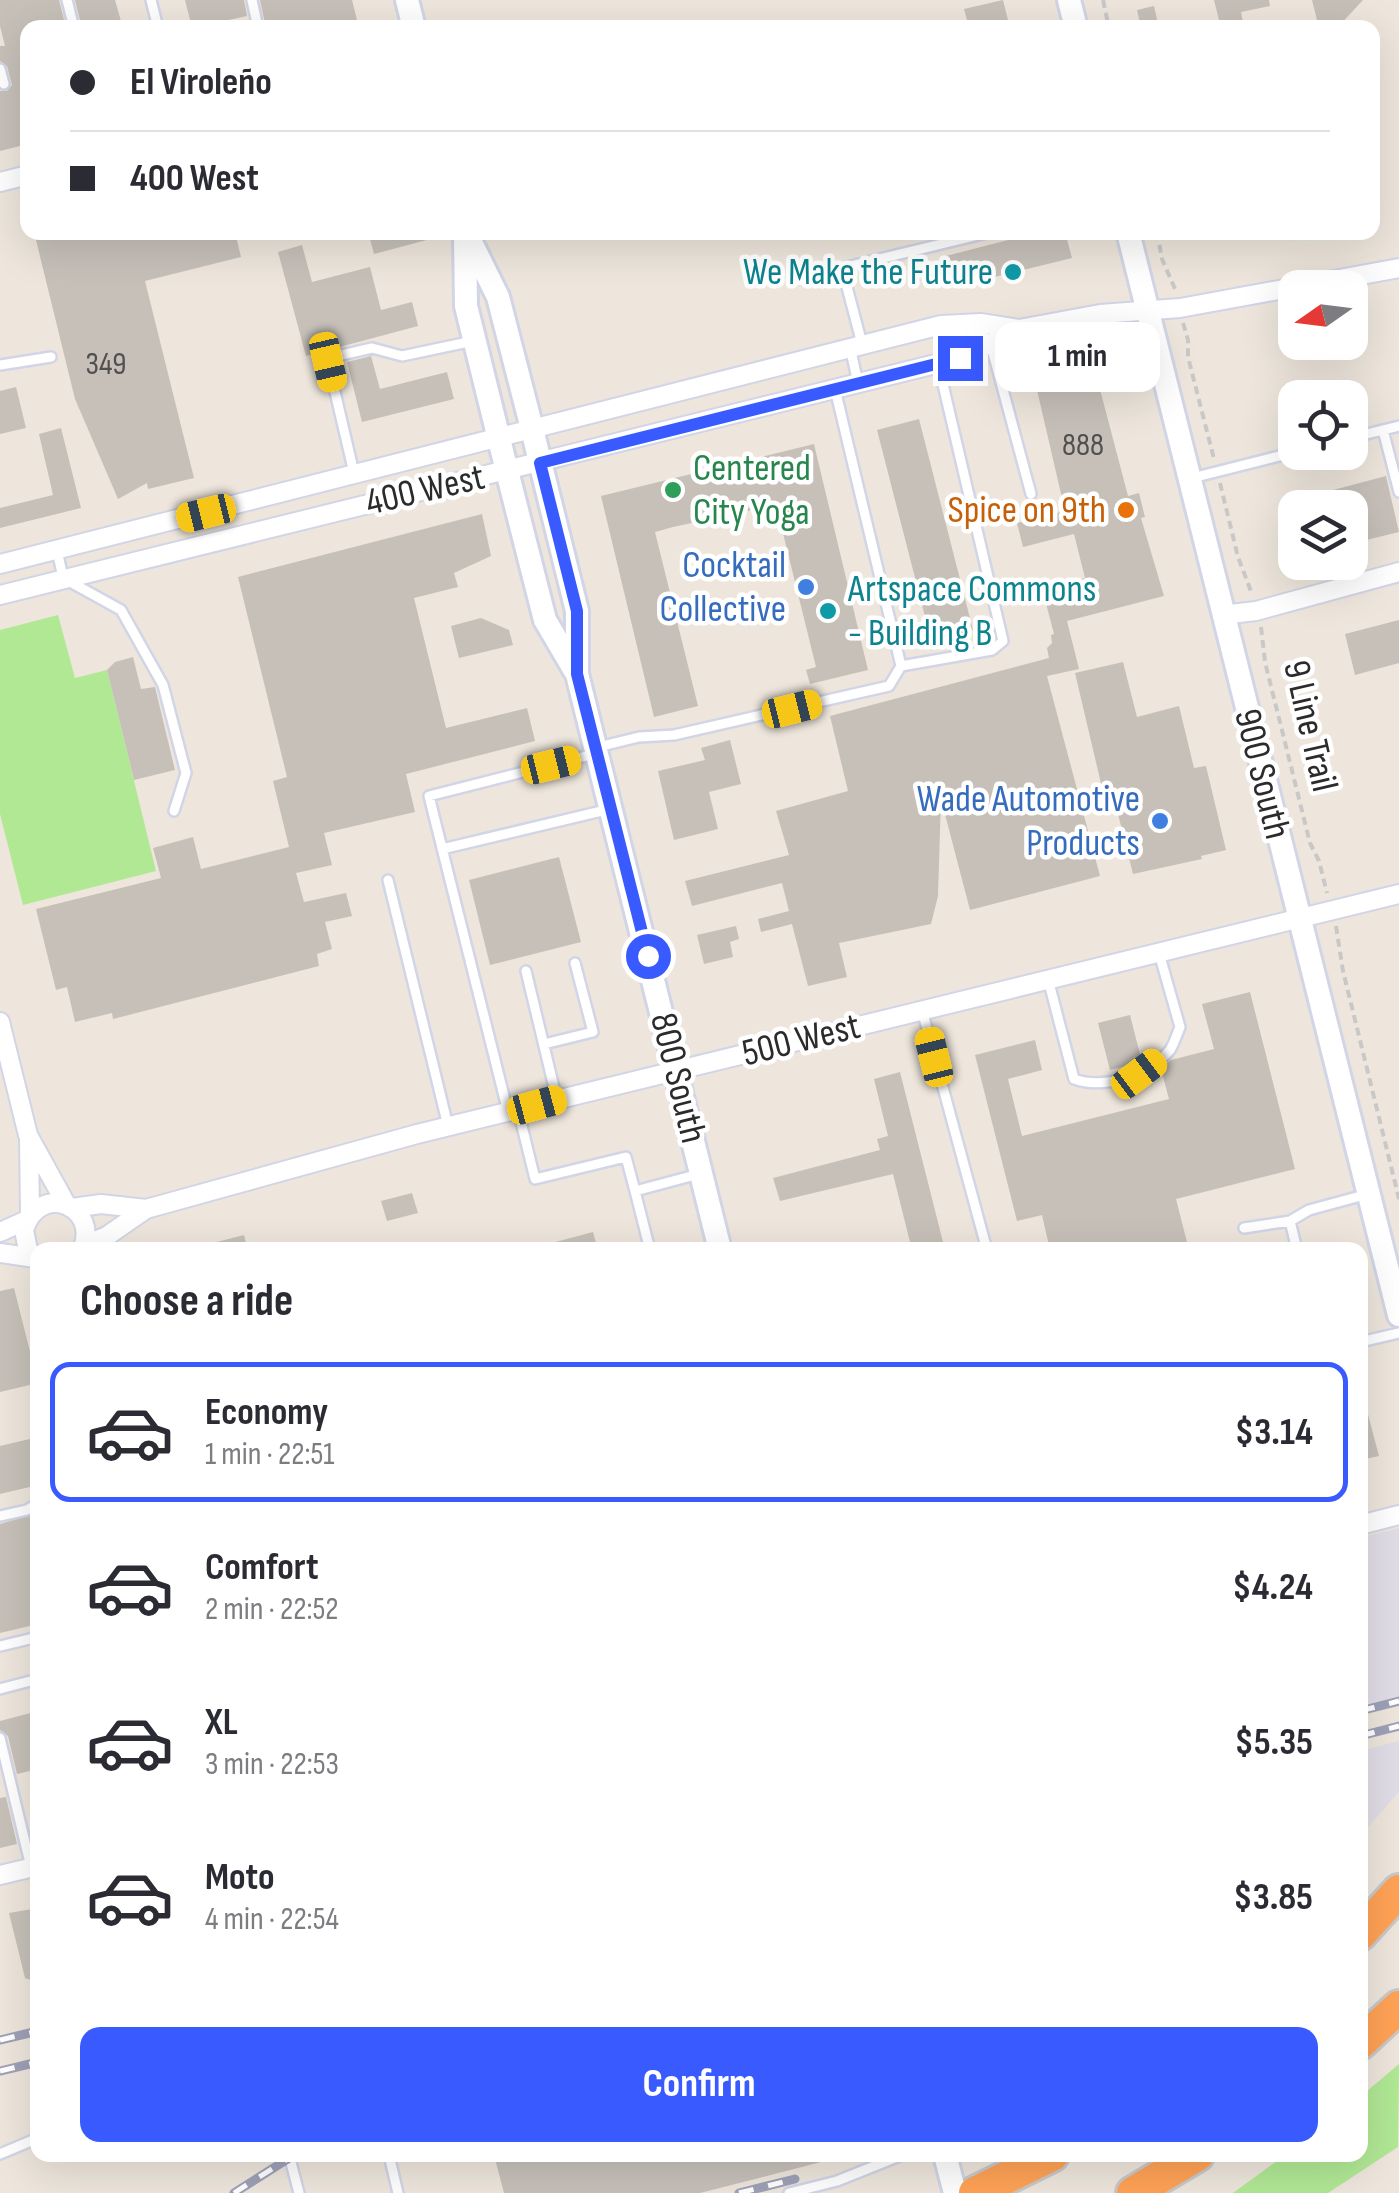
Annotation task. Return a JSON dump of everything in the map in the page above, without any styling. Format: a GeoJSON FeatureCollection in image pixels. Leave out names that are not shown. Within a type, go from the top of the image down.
{"type":"FeatureCollection","features":[{"type":"Feature","properties":{"kind":"highway"},"geometry":{"type":"LineString","coordinates":[[1368,1925],[1399,1892]]}},
{"type":"Feature","properties":{"kind":"highway"},"geometry":{"type":"LineString","coordinates":[[1368,2035],[1399,2007]]}},
{"type":"Feature","properties":{"kind":"highway"},"geometry":{"type":"LineString","coordinates":[[976,2193],[1039,2162]]}},
{"type":"Feature","properties":{"kind":"highway"},"geometry":{"type":"LineString","coordinates":[[1134,2193],[1185,2162]]}},
{"type":"Feature","properties":{"kind":"street","name":"800 South"},"geometry":{"type":"LineString","coordinates":[[465,240],[466,306],[506,471],[545,620],[577,674]]}},
{"type":"Feature","properties":{"kind":"street","name":"800 South"},"geometry":{"type":"LineString","coordinates":[[469,240],[498,297],[532,429],[577,611],[577,674],[718,1242]]}},
{"type":"Feature","properties":{"kind":"street","name":"900 South"},"geometry":{"type":"LineString","coordinates":[[1130,240],[1399,1316]]}},
{"type":"Feature","properties":{"kind":"street","name":"400 West"},"geometry":{"type":"LineString","coordinates":[[0,564],[856,346],[961,323],[1019,329],[1180,308],[1399,268]]}},
{"type":"Feature","properties":{"kind":"street","name":"400 West"},"geometry":{"type":"LineString","coordinates":[[0,595],[938,363],[991,345],[1019,329]]}},
{"type":"Feature","properties":{"kind":"street"},"geometry":{"type":"LineString","coordinates":[[1222,615],[1256,610],[1399,572]]}},
{"type":"Feature","properties":{"kind":"street","name":"500 West"},"geometry":{"type":"LineString","coordinates":[[94,1242],[146,1209],[448,1126],[1399,894]]}},
{"type":"Feature","properties":{"kind":"street"},"geometry":{"type":"LineString","coordinates":[[0,1022],[28,1135],[29,1218],[25,1241],[30,1249]]}},
{"type":"Feature","properties":{"kind":"street"},"geometry":{"type":"LineString","coordinates":[[28,1135],[69,1206],[85,1225],[83,1242]]}},
{"type":"Feature","properties":{"kind":"street","name":"500 West"},"geometry":{"type":"LineString","coordinates":[[29,1218],[42,1206],[101,1204],[146,1209]]}},
{"type":"Feature","properties":{"kind":"street"},"geometry":{"type":"LineString","coordinates":[[0,1232],[29,1218]]}},
{"type":"Feature","properties":{"kind":"street"},"geometry":{"type":"LineString","coordinates":[[0,1253],[30,1258]]}},
{"type":"Feature","properties":{"kind":"street"},"geometry":{"type":"LineString","coordinates":[[1368,1523],[1399,1516]]}},
{"type":"Feature","properties":{"kind":"street"},"geometry":{"type":"LineString","coordinates":[[0,1875],[30,1868]]}},
{"type":"Feature","properties":{"kind":"street"},"geometry":{"type":"LineString","coordinates":[[947,2162],[955,2193]]}},
{"type":"Feature","properties":{"kind":"lane"},"geometry":{"type":"LineString","coordinates":[[0,69],[4,84]]}},
{"type":"Feature","properties":{"kind":"lane"},"geometry":{"type":"LineString","coordinates":[[858,383],[856,346],[842,268],[958,240]]}},
{"type":"Feature","properties":{"kind":"lane"},"geometry":{"type":"LineString","coordinates":[[355,476],[328,362],[372,348],[402,356],[474,340]]}},
{"type":"Feature","properties":{"kind":"lane"},"geometry":{"type":"LineString","coordinates":[[991,345],[1030,494]]}},
{"type":"Feature","properties":{"kind":"lane"},"geometry":{"type":"LineString","coordinates":[[0,365],[51,357]]}},
{"type":"Feature","properties":{"kind":"lane"},"geometry":{"type":"LineString","coordinates":[[902,666],[992,650],[1004,641],[938,363]]}},
{"type":"Feature","properties":{"kind":"lane"},"geometry":{"type":"LineString","coordinates":[[648,1242],[626,1157],[535,1180],[429,796],[639,737],[674,734],[889,686],[902,666],[836,388]]}},
{"type":"Feature","properties":{"kind":"lane"},"geometry":{"type":"LineString","coordinates":[[1368,434],[1399,426]]}},
{"type":"Feature","properties":{"kind":"lane"},"geometry":{"type":"LineString","coordinates":[[1384,430],[1399,492]]}},
{"type":"Feature","properties":{"kind":"lane"},"geometry":{"type":"LineString","coordinates":[[1189,479],[1278,456]]}},
{"type":"Feature","properties":{"kind":"lane"},"geometry":{"type":"LineString","coordinates":[[57,550],[64,578],[121,610],[164,685],[186,773],[174,811]]}},
{"type":"Feature","properties":{"kind":"lane"},"geometry":{"type":"LineString","coordinates":[[442,849],[610,809]]}},
{"type":"Feature","properties":{"kind":"lane"},"geometry":{"type":"LineString","coordinates":[[388,880],[448,1126]]}},
{"type":"Feature","properties":{"kind":"lane"},"geometry":{"type":"LineString","coordinates":[[1048,979],[1074,1079],[1092,1086],[1139,1074],[1170,1050],[1180,1027],[1160,953]]}},
{"type":"Feature","properties":{"kind":"lane"},"geometry":{"type":"LineString","coordinates":[[544,1044],[592,1032],[575,963]]}},
{"type":"Feature","properties":{"kind":"lane"},"geometry":{"type":"LineString","coordinates":[[526,971],[557,1100]]}},
{"type":"Feature","properties":{"kind":"lane"},"geometry":{"type":"LineString","coordinates":[[922,1010],[985,1242]]}},
{"type":"Feature","properties":{"kind":"lane"},"geometry":{"type":"LineString","coordinates":[[635,1191],[702,1173]]}},
{"type":"Feature","properties":{"kind":"lane"},"geometry":{"type":"LineString","coordinates":[[1244,1228],[1290,1221],[1308,1210],[1368,1194]]}},
{"type":"Feature","properties":{"kind":"lane"},"geometry":{"type":"LineString","coordinates":[[1290,1221],[1295,1242]]}},
{"type":"Feature","properties":{"kind":"lane"},"geometry":{"type":"LineString","coordinates":[[1368,1340],[1399,1333]]}},
{"type":"Feature","properties":{"kind":"lane"},"geometry":{"type":"LineString","coordinates":[[0,1516],[30,1508]]}},
{"type":"Feature","properties":{"kind":"lane"},"geometry":{"type":"LineString","coordinates":[[0,1646],[30,1639]]}},
{"type":"Feature","properties":{"kind":"lane"},"geometry":{"type":"LineString","coordinates":[[0,1689],[30,1681]]}},
{"type":"Feature","properties":{"kind":"lane"},"geometry":{"type":"LineString","coordinates":[[0,1738],[30,1852]]}},
{"type":"Feature","properties":{"kind":"lane"},"geometry":{"type":"LineString","coordinates":[[0,2154],[30,2141]]}},
{"type":"Feature","properties":{"kind":"lane"},"geometry":{"type":"LineString","coordinates":[[291,2162],[298,2193]]}},
{"type":"Feature","properties":{"kind":"lane"},"geometry":{"type":"LineString","coordinates":[[390,2162],[396,2193]]}},
{"type":"Feature","properties":{"kind":"lane"},"geometry":{"type":"LineString","coordinates":[[789,2193],[837,2182],[874,2162]]}},
{"type":"Feature","properties":{"kind":"path"},"geometry":{"type":"LineString","coordinates":[[1159,240],[1178,297]]}},
{"type":"Feature","properties":{"kind":"path","name":"9 Line Trail"},"geometry":{"type":"LineString","coordinates":[[1259,621],[1265,662],[1310,844],[1319,861],[1330,903]]}},
{"type":"Feature","properties":{"kind":"path"},"geometry":{"type":"LineString","coordinates":[[1334,921],[1342,971],[1399,1199]]}},
{"type":"Feature","properties":{"kind":"shaded area"},"geometry":{"type":"Polygon","coordinates":[[[1399,1528],[1399,1698],[1368,1705],[1368,1536],[1399,1528]]]}},
{"type":"Feature","properties":{"kind":"shaded area"},"geometry":{"type":"Polygon","coordinates":[[[1399,1741],[1399,1792],[1368,1827],[1368,1749],[1399,1741]]]}},
{"type":"Feature","properties":{"kind":"green space"},"geometry":{"type":"Polygon","coordinates":[[[58,615],[75,678],[107,670],[156,871],[23,905],[0,814],[0,630],[58,615]]]}},
{"type":"Feature","properties":{"kind":"green space"},"geometry":{"type":"Polygon","coordinates":[[[1399,2064],[1398,2147],[1328,2193],[1233,2193],[1275,2162],[1368,2162],[1368,2090],[1399,2064]]]}},
{"type":"Feature","properties":{"kind":"building"},"geometry":{"type":"Polygon","coordinates":[[[0,0],[59,0],[64,20],[20,20],[20,146],[0,151],[0,91],[7,91],[12,85],[7,66],[0,61],[0,46],[5,46],[0,0]]]}},
{"type":"Feature","properties":{"kind":"building"},"geometry":{"type":"Polygon","coordinates":[[[75,0],[115,0],[121,20],[80,20],[75,0]]]}},
{"type":"Feature","properties":{"kind":"building"},"geometry":{"type":"Polygon","coordinates":[[[185,0],[244,0],[247,16],[190,20],[185,0]]]}},
{"type":"Feature","properties":{"kind":"building"},"geometry":{"type":"Polygon","coordinates":[[[260,0],[352,0],[357,20],[264,20],[260,0]]]}},
{"type":"Feature","properties":{"kind":"building"},"geometry":{"type":"Polygon","coordinates":[[[1003,0],[1008,20],[967,20],[964,9],[1003,0]]]}},
{"type":"Feature","properties":{"kind":"building"},"geometry":{"type":"Polygon","coordinates":[[[1214,0],[1269,0],[1270,6],[1241,12],[1243,20],[1219,20],[1214,0]]]}},
{"type":"Feature","properties":{"kind":"building"},"geometry":{"type":"Polygon","coordinates":[[[1312,0],[1363,0],[1344,20],[1317,20],[1312,0]]]}},
{"type":"Feature","properties":{"kind":"building"},"geometry":{"type":"Polygon","coordinates":[[[1154,6],[1157,20],[1139,20],[1137,10],[1154,6]]]}},
{"type":"Feature","properties":{"kind":"building"},"geometry":{"type":"Polygon","coordinates":[[[36,240],[237,240],[241,257],[145,281],[194,478],[148,489],[147,483],[118,499],[75,399],[36,240]]]}},
{"type":"Feature","properties":{"kind":"building"},"geometry":{"type":"Polygon","coordinates":[[[370,240],[427,240],[374,254],[370,240]]]}},
{"type":"Feature","properties":{"kind":"building"},"geometry":{"type":"Polygon","coordinates":[[[1009,240],[1067,240],[1072,258],[949,288],[942,257],[1009,240]]]}},
{"type":"Feature","properties":{"kind":"building"},"geometry":{"type":"Polygon","coordinates":[[[302,245],[312,282],[370,267],[381,310],[412,302],[418,326],[306,356],[278,252],[302,245]]]}},
{"type":"Feature","properties":{"kind":"building"},"geometry":{"type":"Polygon","coordinates":[[[371,356],[380,389],[447,372],[454,399],[362,422],[347,362],[371,356]]]}},
{"type":"Feature","properties":{"kind":"building"},"geometry":{"type":"Polygon","coordinates":[[[1096,374],[1128,496],[1139,493],[1145,517],[1141,518],[1164,596],[1067,621],[1079,669],[1047,676],[1100,876],[970,910],[941,799],[938,896],[931,924],[839,943],[847,977],[808,986],[792,924],[761,932],[758,919],[789,911],[782,883],[692,906],[685,881],[789,855],[776,811],[848,791],[830,716],[1049,658],[1047,648],[1054,634],[1042,588],[1085,578],[1074,534],[1023,547],[1017,523],[1065,511],[1037,390],[1096,374]]]}},
{"type":"Feature","properties":{"kind":"building"},"geometry":{"type":"Polygon","coordinates":[[[16,387],[26,428],[0,434],[0,391],[16,387]]]}},
{"type":"Feature","properties":{"kind":"building"},"geometry":{"type":"Polygon","coordinates":[[[919,419],[973,630],[931,640],[877,430],[919,419]]]}},
{"type":"Feature","properties":{"kind":"building"},"geometry":{"type":"Polygon","coordinates":[[[61,428],[81,508],[0,528],[0,508],[53,495],[39,434],[61,428]]]}},
{"type":"Feature","properties":{"kind":"building","name":"Artspace Commons - Building B"},"geometry":{"type":"Polygon","coordinates":[[[814,444],[868,670],[810,684],[806,670],[816,667],[776,505],[673,527],[655,532],[698,706],[654,717],[601,496],[814,444]]]}},
{"type":"Feature","properties":{"kind":"building"},"geometry":{"type":"Polygon","coordinates":[[[1386,476],[1399,532],[1368,540],[1368,490],[1333,490],[1386,476]]]}},
{"type":"Feature","properties":{"kind":"building"},"geometry":{"type":"Polygon","coordinates":[[[482,514],[491,556],[454,573],[458,587],[414,598],[446,728],[527,708],[535,741],[406,774],[415,812],[324,833],[332,865],[296,873],[304,902],[346,893],[352,916],[325,922],[332,949],[317,954],[319,966],[113,1019],[112,1013],[75,1022],[67,987],[56,990],[36,909],[161,878],[153,848],[193,837],[201,869],[289,847],[273,781],[287,777],[238,577],[482,514]]]}},
{"type":"Feature","properties":{"kind":"building"},"geometry":{"type":"Polygon","coordinates":[[[481,618],[509,630],[513,645],[459,658],[451,626],[481,618]]]}},
{"type":"Feature","properties":{"kind":"building"},"geometry":{"type":"Polygon","coordinates":[[[1399,620],[1399,663],[1355,675],[1345,634],[1399,620]]]}},
{"type":"Feature","properties":{"kind":"building"},"geometry":{"type":"Polygon","coordinates":[[[133,657],[141,689],[155,687],[175,770],[134,780],[107,670],[115,662],[133,657]]]}},
{"type":"Feature","properties":{"kind":"building"},"geometry":{"type":"Polygon","coordinates":[[[1123,662],[1137,717],[1179,706],[1194,768],[1206,766],[1226,850],[1133,874],[1112,790],[1103,792],[1075,673],[1123,662]]]}},
{"type":"Feature","properties":{"kind":"building"},"geometry":{"type":"Polygon","coordinates":[[[730,740],[741,784],[709,792],[718,829],[674,840],[658,771],[705,760],[701,748],[730,740]]]}},
{"type":"Feature","properties":{"kind":"building"},"geometry":{"type":"Polygon","coordinates":[[[559,857],[581,942],[490,965],[469,880],[559,857]]]}},
{"type":"Feature","properties":{"kind":"building"},"geometry":{"type":"Polygon","coordinates":[[[736,926],[739,939],[730,942],[733,957],[704,964],[697,935],[736,926]]]}},
{"type":"Feature","properties":{"kind":"building"},"geometry":{"type":"Polygon","coordinates":[[[1250,992],[1295,1169],[1176,1199],[1187,1242],[1048,1242],[1042,1215],[1017,1221],[975,1055],[1035,1040],[1042,1070],[1008,1079],[1022,1136],[1169,1099],[1161,1069],[1171,1060],[1214,1049],[1202,1004],[1250,992]]]}},
{"type":"Feature","properties":{"kind":"building"},"geometry":{"type":"Polygon","coordinates":[[[1130,1015],[1142,1062],[1110,1070],[1098,1023],[1130,1015]]]}},
{"type":"Feature","properties":{"kind":"building"},"geometry":{"type":"Polygon","coordinates":[[[900,1072],[943,1242],[910,1242],[893,1174],[780,1201],[773,1178],[880,1150],[877,1139],[888,1136],[874,1079],[900,1072]]]}},
{"type":"Feature","properties":{"kind":"building"},"geometry":{"type":"Polygon","coordinates":[[[412,1193],[418,1213],[387,1221],[381,1201],[412,1193]]]}},
{"type":"Feature","properties":{"kind":"building"},"geometry":{"type":"Polygon","coordinates":[[[593,1232],[596,1242],[555,1242],[593,1232]]]}},
{"type":"Feature","properties":{"kind":"building"},"geometry":{"type":"Polygon","coordinates":[[[244,1235],[246,1242],[217,1242],[244,1235]]]}},
{"type":"Feature","properties":{"kind":"building"},"geometry":{"type":"Polygon","coordinates":[[[14,1288],[30,1351],[30,1385],[0,1392],[0,1291],[14,1288]]]}},
{"type":"Feature","properties":{"kind":"building"},"geometry":{"type":"Polygon","coordinates":[[[1368,1414],[1379,1456],[1368,1458],[1368,1414]]]}},
{"type":"Feature","properties":{"kind":"building"},"geometry":{"type":"Polygon","coordinates":[[[30,1439],[30,1487],[0,1494],[0,1446],[30,1439]]]}},
{"type":"Feature","properties":{"kind":"building"},"geometry":{"type":"Polygon","coordinates":[[[30,1515],[30,1626],[0,1633],[0,1524],[30,1515]]]}},
{"type":"Feature","properties":{"kind":"building"},"geometry":{"type":"Polygon","coordinates":[[[30,1713],[30,1771],[17,1774],[8,1736],[0,1730],[0,1721],[30,1713]]]}},
{"type":"Feature","properties":{"kind":"building"},"geometry":{"type":"Polygon","coordinates":[[[6,1797],[17,1844],[0,1848],[0,1798],[6,1797]]]}},
{"type":"Feature","properties":{"kind":"building"},"geometry":{"type":"Polygon","coordinates":[[[30,1909],[30,1980],[25,1978],[9,1913],[30,1909]]]}},
{"type":"Feature","properties":{"kind":"building"},"geometry":{"type":"Polygon","coordinates":[[[496,2162],[821,2162],[700,2193],[504,2193],[496,2162]]]}},
{"type":"Feature","properties":{"kind":"railway"},"geometry":{"type":"LineString","coordinates":[[1368,1709],[1399,1701]]}},
{"type":"Feature","properties":{"kind":"railway"},"geometry":{"type":"LineString","coordinates":[[1368,1734],[1399,1726]]}},
{"type":"Feature","properties":{"kind":"railway"},"geometry":{"type":"LineString","coordinates":[[0,2040],[30,2033]]}},
{"type":"Feature","properties":{"kind":"railway"},"geometry":{"type":"LineString","coordinates":[[0,2071],[30,2064]]}},
{"type":"Feature","properties":{"kind":"railway"},"geometry":{"type":"LineString","coordinates":[[234,2193],[283,2162]]}},
{"type":"Feature","properties":{"kind":"railway"},"geometry":{"type":"LineString","coordinates":[[739,2193],[795,2179]]}},
{"type":"Feature","properties":{"kind":"place","name":"We Make the Future"},"geometry":{"type":"Point","coordinates":[1013,272]}},
{"type":"Feature","properties":{"kind":"place","name":"Centered City Yoga"},"geometry":{"type":"Point","coordinates":[673,490]}},
{"type":"Feature","properties":{"kind":"place","name":"Spice on 9th"},"geometry":{"type":"Point","coordinates":[1126,510]}},
{"type":"Feature","properties":{"kind":"place","name":"Cocktail Collective"},"geometry":{"type":"Point","coordinates":[806,587]}},
{"type":"Feature","properties":{"kind":"place","name":"Artspace Commons - Building B"},"geometry":{"type":"Point","coordinates":[828,611]}},
{"type":"Feature","properties":{"kind":"place","name":"Wade Automotive Products"},"geometry":{"type":"Point","coordinates":[1160,821]}},
{"type":"Feature","properties":{"kind":"route"},"geometry":{"type":"LineString","coordinates":[[648,956],[577,674],[577,611],[540,463],[960,358]]}}]}
